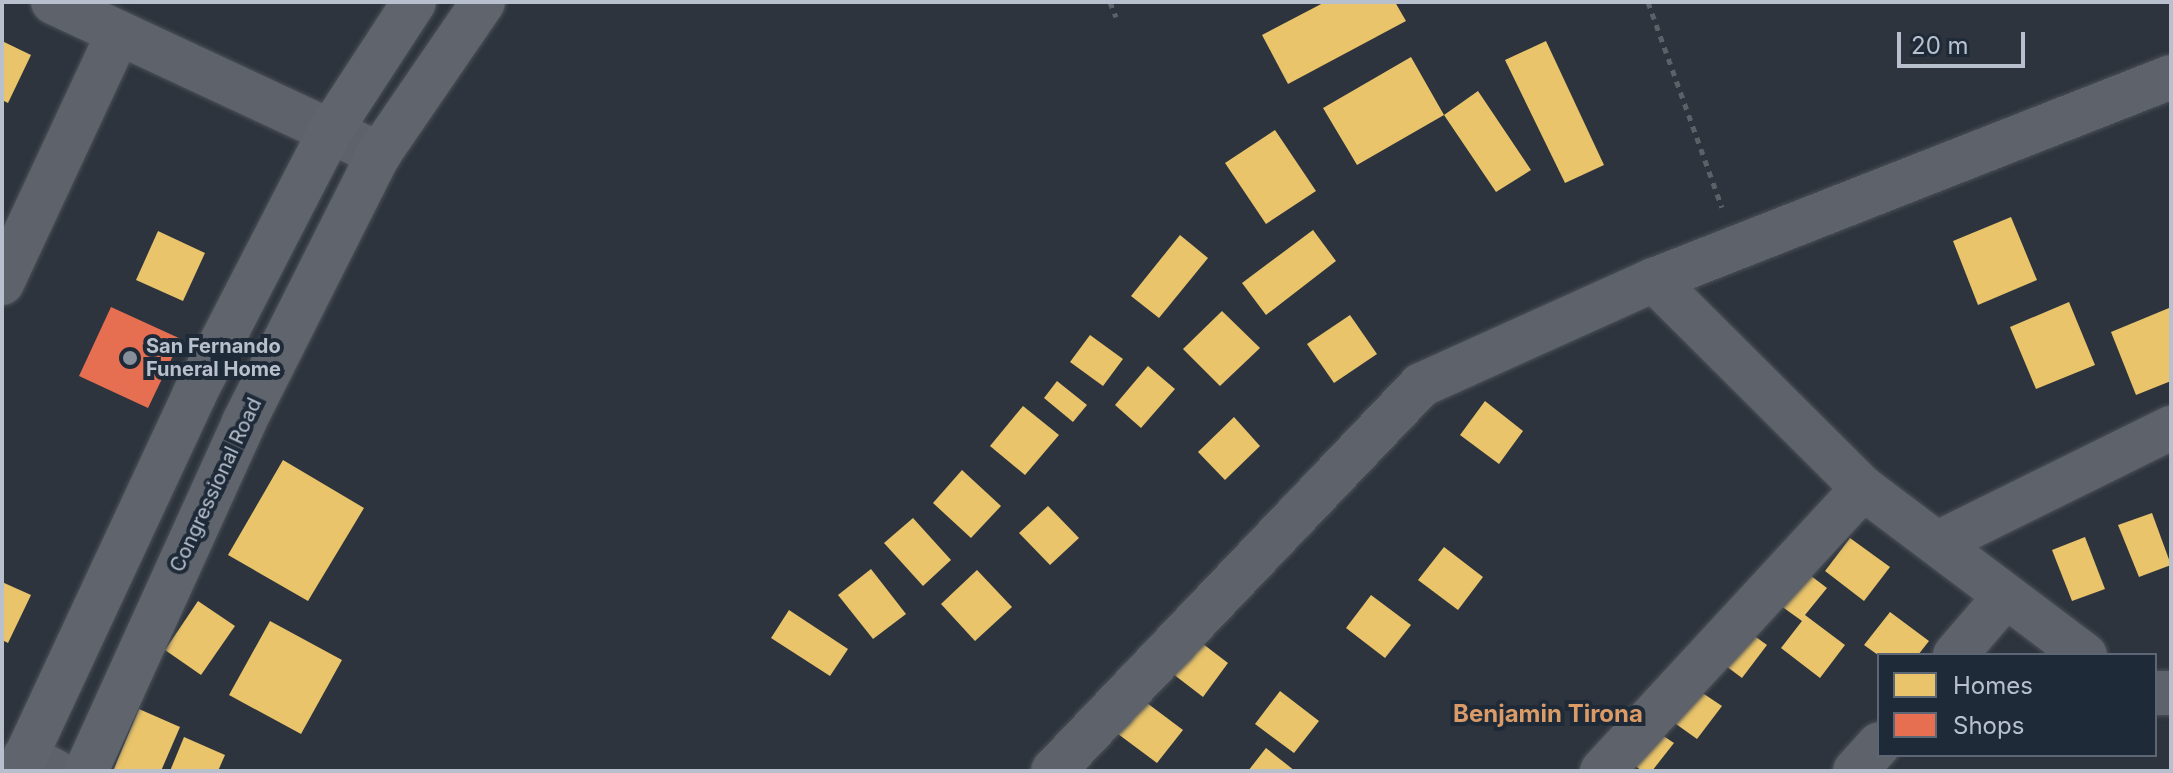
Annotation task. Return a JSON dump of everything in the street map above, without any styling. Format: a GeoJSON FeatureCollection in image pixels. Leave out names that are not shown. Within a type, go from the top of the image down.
{"type":"FeatureCollection","features":[{"type":"Feature","properties":{"kind":"main road"},"geometry":{"type":"LineString","coordinates":[[33,766],[194,395],[332,128],[414,2]]}},
{"type":"Feature","properties":{"kind":"main road","name":"Congressional Road"},"geometry":{"type":"LineString","coordinates":[[86,771],[244,422],[379,154],[483,2]]}},
{"type":"Feature","properties":{"kind":"street"},"geometry":{"type":"LineString","coordinates":[[53,2],[118,34],[332,128],[379,154]]}},
{"type":"Feature","properties":{"kind":"street"},"geometry":{"type":"LineString","coordinates":[[2,283],[118,34]]}},
{"type":"Feature","properties":{"kind":"street"},"geometry":{"type":"LineString","coordinates":[[1053,771],[1421,385],[1654,280],[2171,77]]}},
{"type":"Feature","properties":{"kind":"street"},"geometry":{"type":"LineString","coordinates":[[1654,280],[1863,488],[1940,542],[2004,598],[2082,653]]}},
{"type":"Feature","properties":{"kind":"street"},"geometry":{"type":"LineString","coordinates":[[1940,542],[2171,428]]}},
{"type":"Feature","properties":{"kind":"street"},"geometry":{"type":"LineString","coordinates":[[1602,771],[1863,488]]}},
{"type":"Feature","properties":{"kind":"street"},"geometry":{"type":"LineString","coordinates":[[1957,653],[2004,598]]}},
{"type":"Feature","properties":{"kind":"street"},"geometry":{"type":"LineString","coordinates":[[1855,771],[1877,746]]}},
{"type":"Feature","properties":{"kind":"path"},"geometry":{"type":"LineString","coordinates":[[1110,2],[1116,17]]}},
{"type":"Feature","properties":{"kind":"path"},"geometry":{"type":"LineString","coordinates":[[1648,2],[1737,249]]}},
{"type":"Feature","properties":{"kind":"building: Homes"},"geometry":{"type":"Polygon","coordinates":[[[1325,2],[1395,2],[1406,21],[1288,84],[1262,35],[1325,2]]]}},
{"type":"Feature","properties":{"kind":"building: Homes"},"geometry":{"type":"Polygon","coordinates":[[[2,41],[31,55],[8,103],[2,100],[2,41]]]}},
{"type":"Feature","properties":{"kind":"building: Homes"},"geometry":{"type":"Polygon","coordinates":[[[1546,41],[1604,165],[1565,183],[1505,60],[1546,41]]]}},
{"type":"Feature","properties":{"kind":"building: Homes"},"geometry":{"type":"Polygon","coordinates":[[[1411,57],[1444,115],[1357,165],[1323,108],[1411,57]]]}},
{"type":"Feature","properties":{"kind":"building: Homes"},"geometry":{"type":"Polygon","coordinates":[[[1478,91],[1531,170],[1496,192],[1444,115],[1478,91]]]}},
{"type":"Feature","properties":{"kind":"building: Homes"},"geometry":{"type":"Polygon","coordinates":[[[1275,130],[1316,191],[1266,224],[1225,163],[1275,130]]]}},
{"type":"Feature","properties":{"kind":"building: Homes"},"geometry":{"type":"Polygon","coordinates":[[[2011,217],[2037,280],[1978,305],[1953,241],[2011,217]]]}},
{"type":"Feature","properties":{"kind":"building: Homes"},"geometry":{"type":"Polygon","coordinates":[[[1313,230],[1336,261],[1266,315],[1242,283],[1313,230]]]}},
{"type":"Feature","properties":{"kind":"building: Homes"},"geometry":{"type":"Polygon","coordinates":[[[158,231],[205,253],[183,301],[136,280],[158,231]]]}},
{"type":"Feature","properties":{"kind":"building: Homes"},"geometry":{"type":"Polygon","coordinates":[[[1180,235],[1208,258],[1159,318],[1131,296],[1180,235]]]}},
{"type":"Feature","properties":{"kind":"building: Homes"},"geometry":{"type":"Polygon","coordinates":[[[2069,302],[2095,365],[2036,389],[2010,327],[2069,302]]]}},
{"type":"Feature","properties":{"kind":"building: Homes"},"geometry":{"type":"Polygon","coordinates":[[[2169,308],[2171,381],[2136,395],[2111,332],[2169,308]]]}},
{"type":"Feature","properties":{"kind":"building: Homes"},"geometry":{"type":"Polygon","coordinates":[[[1222,311],[1260,348],[1220,386],[1183,349],[1222,311]]]}},
{"type":"Feature","properties":{"kind":"building: Homes"},"geometry":{"type":"Polygon","coordinates":[[[1350,315],[1377,354],[1334,383],[1307,344],[1350,315]]]}},
{"type":"Feature","properties":{"kind":"building: Homes"},"geometry":{"type":"Polygon","coordinates":[[[1090,335],[1123,359],[1103,386],[1070,362],[1090,335]]]}},
{"type":"Feature","properties":{"kind":"building: Homes"},"geometry":{"type":"Polygon","coordinates":[[[1148,366],[1175,389],[1141,428],[1115,405],[1148,366]]]}},
{"type":"Feature","properties":{"kind":"building: Homes"},"geometry":{"type":"Polygon","coordinates":[[[1057,381],[1087,405],[1073,422],[1044,398],[1057,381]]]}},
{"type":"Feature","properties":{"kind":"building: Homes"},"geometry":{"type":"Polygon","coordinates":[[[1485,401],[1523,431],[1499,464],[1460,435],[1485,401]]]}},
{"type":"Feature","properties":{"kind":"building: Homes"},"geometry":{"type":"Polygon","coordinates":[[[1023,406],[1059,435],[1025,475],[990,446],[1023,406]]]}},
{"type":"Feature","properties":{"kind":"building: Homes"},"geometry":{"type":"Polygon","coordinates":[[[1234,417],[1260,446],[1225,480],[1198,452],[1234,417]]]}},
{"type":"Feature","properties":{"kind":"building: Homes"},"geometry":{"type":"Polygon","coordinates":[[[283,460],[364,508],[308,601],[228,555],[283,460]]]}},
{"type":"Feature","properties":{"kind":"building: Homes"},"geometry":{"type":"Polygon","coordinates":[[[962,470],[1001,506],[971,538],[933,503],[962,470]]]}},
{"type":"Feature","properties":{"kind":"building: Homes"},"geometry":{"type":"Polygon","coordinates":[[[1048,506],[1079,538],[1050,565],[1019,533],[1048,506]]]}},
{"type":"Feature","properties":{"kind":"building: Homes"},"geometry":{"type":"Polygon","coordinates":[[[2152,513],[2171,565],[2139,577],[2118,525],[2152,513]]]}},
{"type":"Feature","properties":{"kind":"building: Homes"},"geometry":{"type":"Polygon","coordinates":[[[913,518],[951,560],[923,586],[884,543],[913,518]]]}},
{"type":"Feature","properties":{"kind":"building: Homes"},"geometry":{"type":"Polygon","coordinates":[[[2085,537],[2105,589],[2072,601],[2052,550],[2085,537]]]}},
{"type":"Feature","properties":{"kind":"building: Homes"},"geometry":{"type":"Polygon","coordinates":[[[1850,538],[1890,567],[1864,601],[1825,571],[1850,538]]]}},
{"type":"Feature","properties":{"kind":"building: Homes"},"geometry":{"type":"Polygon","coordinates":[[[1444,547],[1483,577],[1458,610],[1418,580],[1444,547]]]}},
{"type":"Feature","properties":{"kind":"building: Homes"},"geometry":{"type":"Polygon","coordinates":[[[1798,566],[1827,588],[1805,615],[1845,645],[1820,678],[1781,648],[1802,621],[1770,598],[1798,566]]]}},
{"type":"Feature","properties":{"kind":"building: Homes"},"geometry":{"type":"Polygon","coordinates":[[[871,569],[906,614],[873,639],[838,595],[871,569]]]}},
{"type":"Feature","properties":{"kind":"building: Homes"},"geometry":{"type":"Polygon","coordinates":[[[977,570],[1012,607],[975,641],[941,604],[977,570]]]}},
{"type":"Feature","properties":{"kind":"building: Homes"},"geometry":{"type":"Polygon","coordinates":[[[2,582],[31,595],[8,643],[2,640],[2,582]]]}},
{"type":"Feature","properties":{"kind":"building: Homes"},"geometry":{"type":"Polygon","coordinates":[[[1371,595],[1411,625],[1385,658],[1346,628],[1371,595]]]}},
{"type":"Feature","properties":{"kind":"building: Homes"},"geometry":{"type":"Polygon","coordinates":[[[198,601],[235,626],[201,675],[165,650],[198,601]]]}},
{"type":"Feature","properties":{"kind":"building: Homes"},"geometry":{"type":"Polygon","coordinates":[[[789,610],[848,649],[830,676],[771,638],[789,610]]]}},
{"type":"Feature","properties":{"kind":"building: Homes"},"geometry":{"type":"Polygon","coordinates":[[[1890,612],[1929,641],[1920,653],[1877,654],[1864,645],[1890,612]]]}},
{"type":"Feature","properties":{"kind":"building: Homes"},"geometry":{"type":"Polygon","coordinates":[[[270,621],[342,660],[301,734],[229,695],[270,621]]]}},
{"type":"Feature","properties":{"kind":"building: Homes"},"geometry":{"type":"Polygon","coordinates":[[[1742,627],[1767,645],[1742,678],[1714,657],[1742,627]]]}},
{"type":"Feature","properties":{"kind":"building: Homes"},"geometry":{"type":"Polygon","coordinates":[[[1190,634],[1228,663],[1203,697],[1164,667],[1190,634]]]}},
{"type":"Feature","properties":{"kind":"building: Homes"},"geometry":{"type":"Polygon","coordinates":[[[1689,684],[1722,706],[1697,739],[1662,714],[1689,684]]]}},
{"type":"Feature","properties":{"kind":"building: Homes"},"geometry":{"type":"Polygon","coordinates":[[[1280,691],[1319,721],[1294,753],[1255,724],[1280,691]]]}},
{"type":"Feature","properties":{"kind":"building: Homes"},"geometry":{"type":"Polygon","coordinates":[[[1143,700],[1183,730],[1157,763],[1118,734],[1143,700]]]}},
{"type":"Feature","properties":{"kind":"building: Homes"},"geometry":{"type":"Polygon","coordinates":[[[139,709],[180,727],[161,771],[113,771],[139,709]]]}},
{"type":"Feature","properties":{"kind":"building: Homes"},"geometry":{"type":"Polygon","coordinates":[[[1653,729],[1674,743],[1652,771],[1642,771],[1625,758],[1653,729]]]}},
{"type":"Feature","properties":{"kind":"building: Homes"},"geometry":{"type":"Polygon","coordinates":[[[184,737],[225,755],[218,771],[170,771],[184,737]]]}},
{"type":"Feature","properties":{"kind":"building: Homes"},"geometry":{"type":"Polygon","coordinates":[[[1266,748],[1295,771],[1248,771],[1266,748]]]}},
{"type":"Feature","properties":{"kind":"building: Shops","name":"San Fernando Funeral Home"},"geometry":{"type":"Polygon","coordinates":[[[111,307],[181,339],[148,408],[79,376],[111,307]]]}},
{"type":"Feature","properties":{"kind":"place","name":"San Fernando Funeral Home"},"geometry":{"type":"Point","coordinates":[130,358]}},
{"type":"Feature","properties":{"kind":"district","name":"Benjamin Tirona"},"geometry":{"type":"Point","coordinates":[1548,714]}}]}
